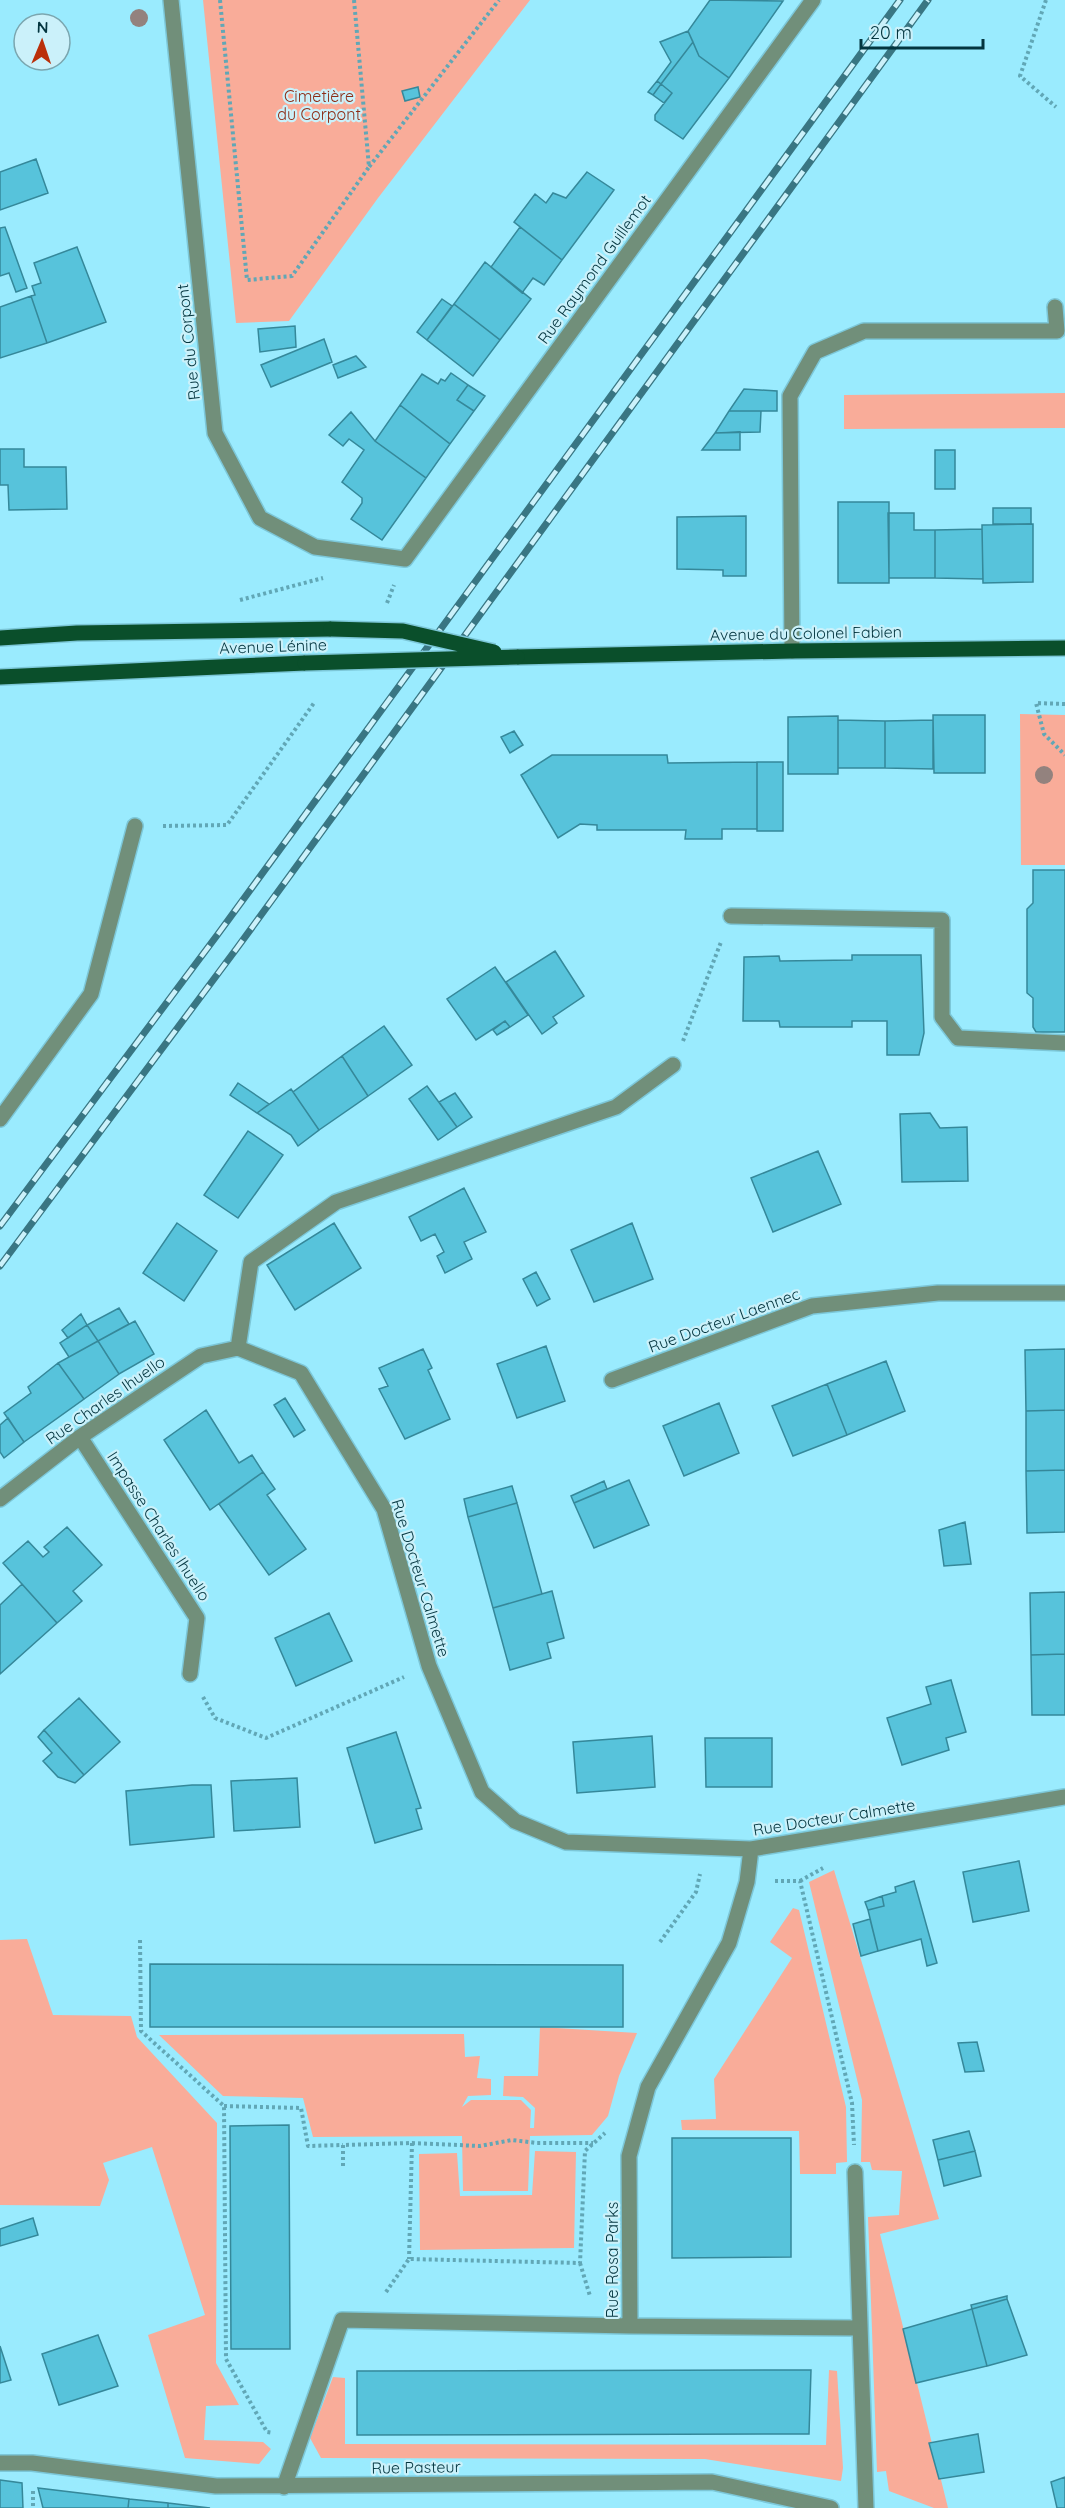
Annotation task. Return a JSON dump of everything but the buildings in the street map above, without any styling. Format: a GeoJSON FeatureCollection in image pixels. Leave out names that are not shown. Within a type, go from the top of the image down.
{"type":"FeatureCollection","features":[{"type":"Feature","properties":{"kind":"main road"},"geometry":{"type":"LineString","coordinates":[[0,638],[77,633],[235,632],[331,628],[403,631],[518,657]]}},
{"type":"Feature","properties":{"kind":"main road","name":"Avenue du Colonel Fabien"},"geometry":{"type":"LineString","coordinates":[[548,656],[1065,648]]}},
{"type":"Feature","properties":{"kind":"main road","name":"Avenue Lénine"},"geometry":{"type":"LineString","coordinates":[[0,677],[305,663],[548,656]]}},
{"type":"Feature","properties":{"kind":"street","name":"Rue du Corpont"},"geometry":{"type":"LineString","coordinates":[[171,0],[215,433],[260,518],[315,547],[405,559]]}},
{"type":"Feature","properties":{"kind":"street","name":"Rue Raymond Guillemot"},"geometry":{"type":"LineString","coordinates":[[405,559],[813,0]]}},
{"type":"Feature","properties":{"kind":"street"},"geometry":{"type":"LineString","coordinates":[[792,651],[790,396],[815,352],[864,332],[1061,332],[1055,306]]}},
{"type":"Feature","properties":{"kind":"street"},"geometry":{"type":"LineString","coordinates":[[0,1119],[91,994],[135,826]]}},
{"type":"Feature","properties":{"kind":"street"},"geometry":{"type":"LineString","coordinates":[[731,916],[942,920],[942,1017],[958,1038],[1065,1042]]}},
{"type":"Feature","properties":{"kind":"street"},"geometry":{"type":"LineString","coordinates":[[238,1348],[251,1262],[336,1202],[616,1107],[673,1065]]}},
{"type":"Feature","properties":{"kind":"street","name":"Rue Docteur Laennec"},"geometry":{"type":"LineString","coordinates":[[612,1380],[812,1306],[938,1293],[1065,1293]]}},
{"type":"Feature","properties":{"kind":"street","name":"Rue Charles Ihuello"},"geometry":{"type":"LineString","coordinates":[[0,1499],[80,1437],[201,1356],[238,1348]]}},
{"type":"Feature","properties":{"kind":"street","name":"Rue Docteur Calmette"},"geometry":{"type":"LineString","coordinates":[[238,1348],[301,1373],[384,1509],[429,1666],[482,1792],[515,1821],[566,1842],[751,1849],[1065,1797]]}},
{"type":"Feature","properties":{"kind":"street","name":"Impasse Charles Ihuello"},"geometry":{"type":"LineString","coordinates":[[80,1437],[197,1618],[190,1674]]}},
{"type":"Feature","properties":{"kind":"street","name":"Rue Rosa Parks"},"geometry":{"type":"LineString","coordinates":[[751,1849],[747,1882],[729,1943],[648,2087],[629,2156],[630,2326],[858,2328]]}},
{"type":"Feature","properties":{"kind":"street"},"geometry":{"type":"LineString","coordinates":[[855,2172],[858,2328],[866,2508]]}},
{"type":"Feature","properties":{"kind":"street"},"geometry":{"type":"LineString","coordinates":[[284,2487],[342,2320],[630,2326]]}},
{"type":"Feature","properties":{"kind":"street","name":"Rue Pasteur"},"geometry":{"type":"LineString","coordinates":[[0,2463],[32,2463],[216,2486],[712,2482],[831,2508]]}},
{"type":"Feature","properties":{"kind":"path"},"geometry":{"type":"LineString","coordinates":[[220,0],[247,280],[292,276],[369,167],[500,0]]}},
{"type":"Feature","properties":{"kind":"path"},"geometry":{"type":"LineString","coordinates":[[354,0],[369,167]]}},
{"type":"Feature","properties":{"kind":"path"},"geometry":{"type":"LineString","coordinates":[[1046,0],[1020,76],[1056,107]]}},
{"type":"Feature","properties":{"kind":"path"},"geometry":{"type":"LineString","coordinates":[[235,632],[231,602],[332,576]]}},
{"type":"Feature","properties":{"kind":"path"},"geometry":{"type":"LineString","coordinates":[[135,826],[227,825],[314,703]]}},
{"type":"Feature","properties":{"kind":"path"},"geometry":{"type":"LineString","coordinates":[[1065,704],[1035,703],[1044,734],[1065,755]]}},
{"type":"Feature","properties":{"kind":"path"},"geometry":{"type":"LineString","coordinates":[[673,1065],[731,916]]}},
{"type":"Feature","properties":{"kind":"path"},"geometry":{"type":"LineString","coordinates":[[190,1674],[215,1718],[266,1738],[429,1666]]}},
{"type":"Feature","properties":{"kind":"path"},"geometry":{"type":"LineString","coordinates":[[660,1942],[696,1892],[706,1847]]}},
{"type":"Feature","properties":{"kind":"path"},"geometry":{"type":"LineString","coordinates":[[747,1882],[800,1881],[852,2103],[855,2172]]}},
{"type":"Feature","properties":{"kind":"path"},"geometry":{"type":"LineString","coordinates":[[140,1940],[141,2031],[224,2106],[301,2108],[308,2146],[412,2143],[480,2145],[512,2140],[537,2144],[593,2143]]}},
{"type":"Feature","properties":{"kind":"path"},"geometry":{"type":"LineString","coordinates":[[224,2106],[226,2360],[267,2432],[300,2440]]}},
{"type":"Feature","properties":{"kind":"path"},"geometry":{"type":"LineString","coordinates":[[409,2259],[580,2263],[585,2151],[616,2123],[636,2132]]}},
{"type":"Feature","properties":{"kind":"path"},"geometry":{"type":"LineString","coordinates":[[367,2321],[409,2259],[412,2143]]}},
{"type":"Feature","properties":{"kind":"path"},"geometry":{"type":"LineString","coordinates":[[342,2145],[343,2166]]}},
{"type":"Feature","properties":{"kind":"green space","name":"Cimetière du Corpont"},"geometry":{"type":"Polygon","coordinates":[[[203,0],[530,0],[378,198],[289,321],[236,323],[203,0]]]}},
{"type":"Feature","properties":{"kind":"green space"},"geometry":{"type":"Polygon","coordinates":[[[1065,393],[1065,428],[844,429],[844,395],[1065,393]]]}},
{"type":"Feature","properties":{"kind":"green space"},"geometry":{"type":"Polygon","coordinates":[[[1020,714],[1065,715],[1065,865],[1021,865],[1020,714]]]}},
{"type":"Feature","properties":{"kind":"green space"},"geometry":{"type":"Polygon","coordinates":[[[834,1870],[939,2219],[880,2234],[948,2508],[934,2508],[889,2491],[886,2471],[877,2472],[868,2217],[899,2215],[902,2171],[872,2170],[870,2162],[861,2162],[862,2100],[809,1882],[834,1870]]]}},
{"type":"Feature","properties":{"kind":"green space"},"geometry":{"type":"Polygon","coordinates":[[[793,1908],[799,1910],[846,2107],[847,2162],[836,2163],[836,2174],[800,2174],[799,2131],[682,2130],[681,2120],[716,2119],[714,2079],[792,1958],[770,1942],[793,1908]]]}},
{"type":"Feature","properties":{"kind":"green space"},"geometry":{"type":"Polygon","coordinates":[[[27,1939],[53,2015],[131,2016],[137,2037],[217,2123],[216,2363],[239,2405],[206,2406],[204,2440],[263,2442],[271,2449],[259,2464],[185,2458],[148,2335],[205,2315],[152,2147],[103,2163],[109,2180],[100,2206],[0,2205],[0,1940],[27,1939]]]}},
{"type":"Feature","properties":{"kind":"green space"},"geometry":{"type":"Polygon","coordinates":[[[540,2027],[637,2033],[619,2076],[608,2116],[592,2135],[530,2136],[528,2191],[463,2191],[462,2136],[313,2137],[303,2098],[223,2096],[159,2035],[464,2034],[465,2057],[480,2056],[477,2078],[491,2079],[491,2095],[468,2096],[462,2107],[471,2100],[521,2100],[531,2110],[530,2128],[534,2128],[535,2108],[523,2097],[503,2096],[504,2076],[538,2076],[540,2027]]]}},
{"type":"Feature","properties":{"kind":"green space"},"geometry":{"type":"Polygon","coordinates":[[[535,2151],[576,2152],[574,2248],[420,2250],[419,2154],[457,2153],[460,2196],[532,2195],[535,2151]]]}},
{"type":"Feature","properties":{"kind":"green space"},"geometry":{"type":"Polygon","coordinates":[[[829,2370],[837,2371],[843,2468],[841,2481],[705,2459],[321,2458],[310,2438],[333,2377],[345,2378],[345,2444],[826,2445],[829,2370]]]}},
{"type":"Feature","properties":{"kind":"railway"},"geometry":{"type":"LineString","coordinates":[[0,1226],[218,934],[900,0]]}},
{"type":"Feature","properties":{"kind":"railway"},"geometry":{"type":"LineString","coordinates":[[0,1266],[237,948],[928,0]]}}]}
